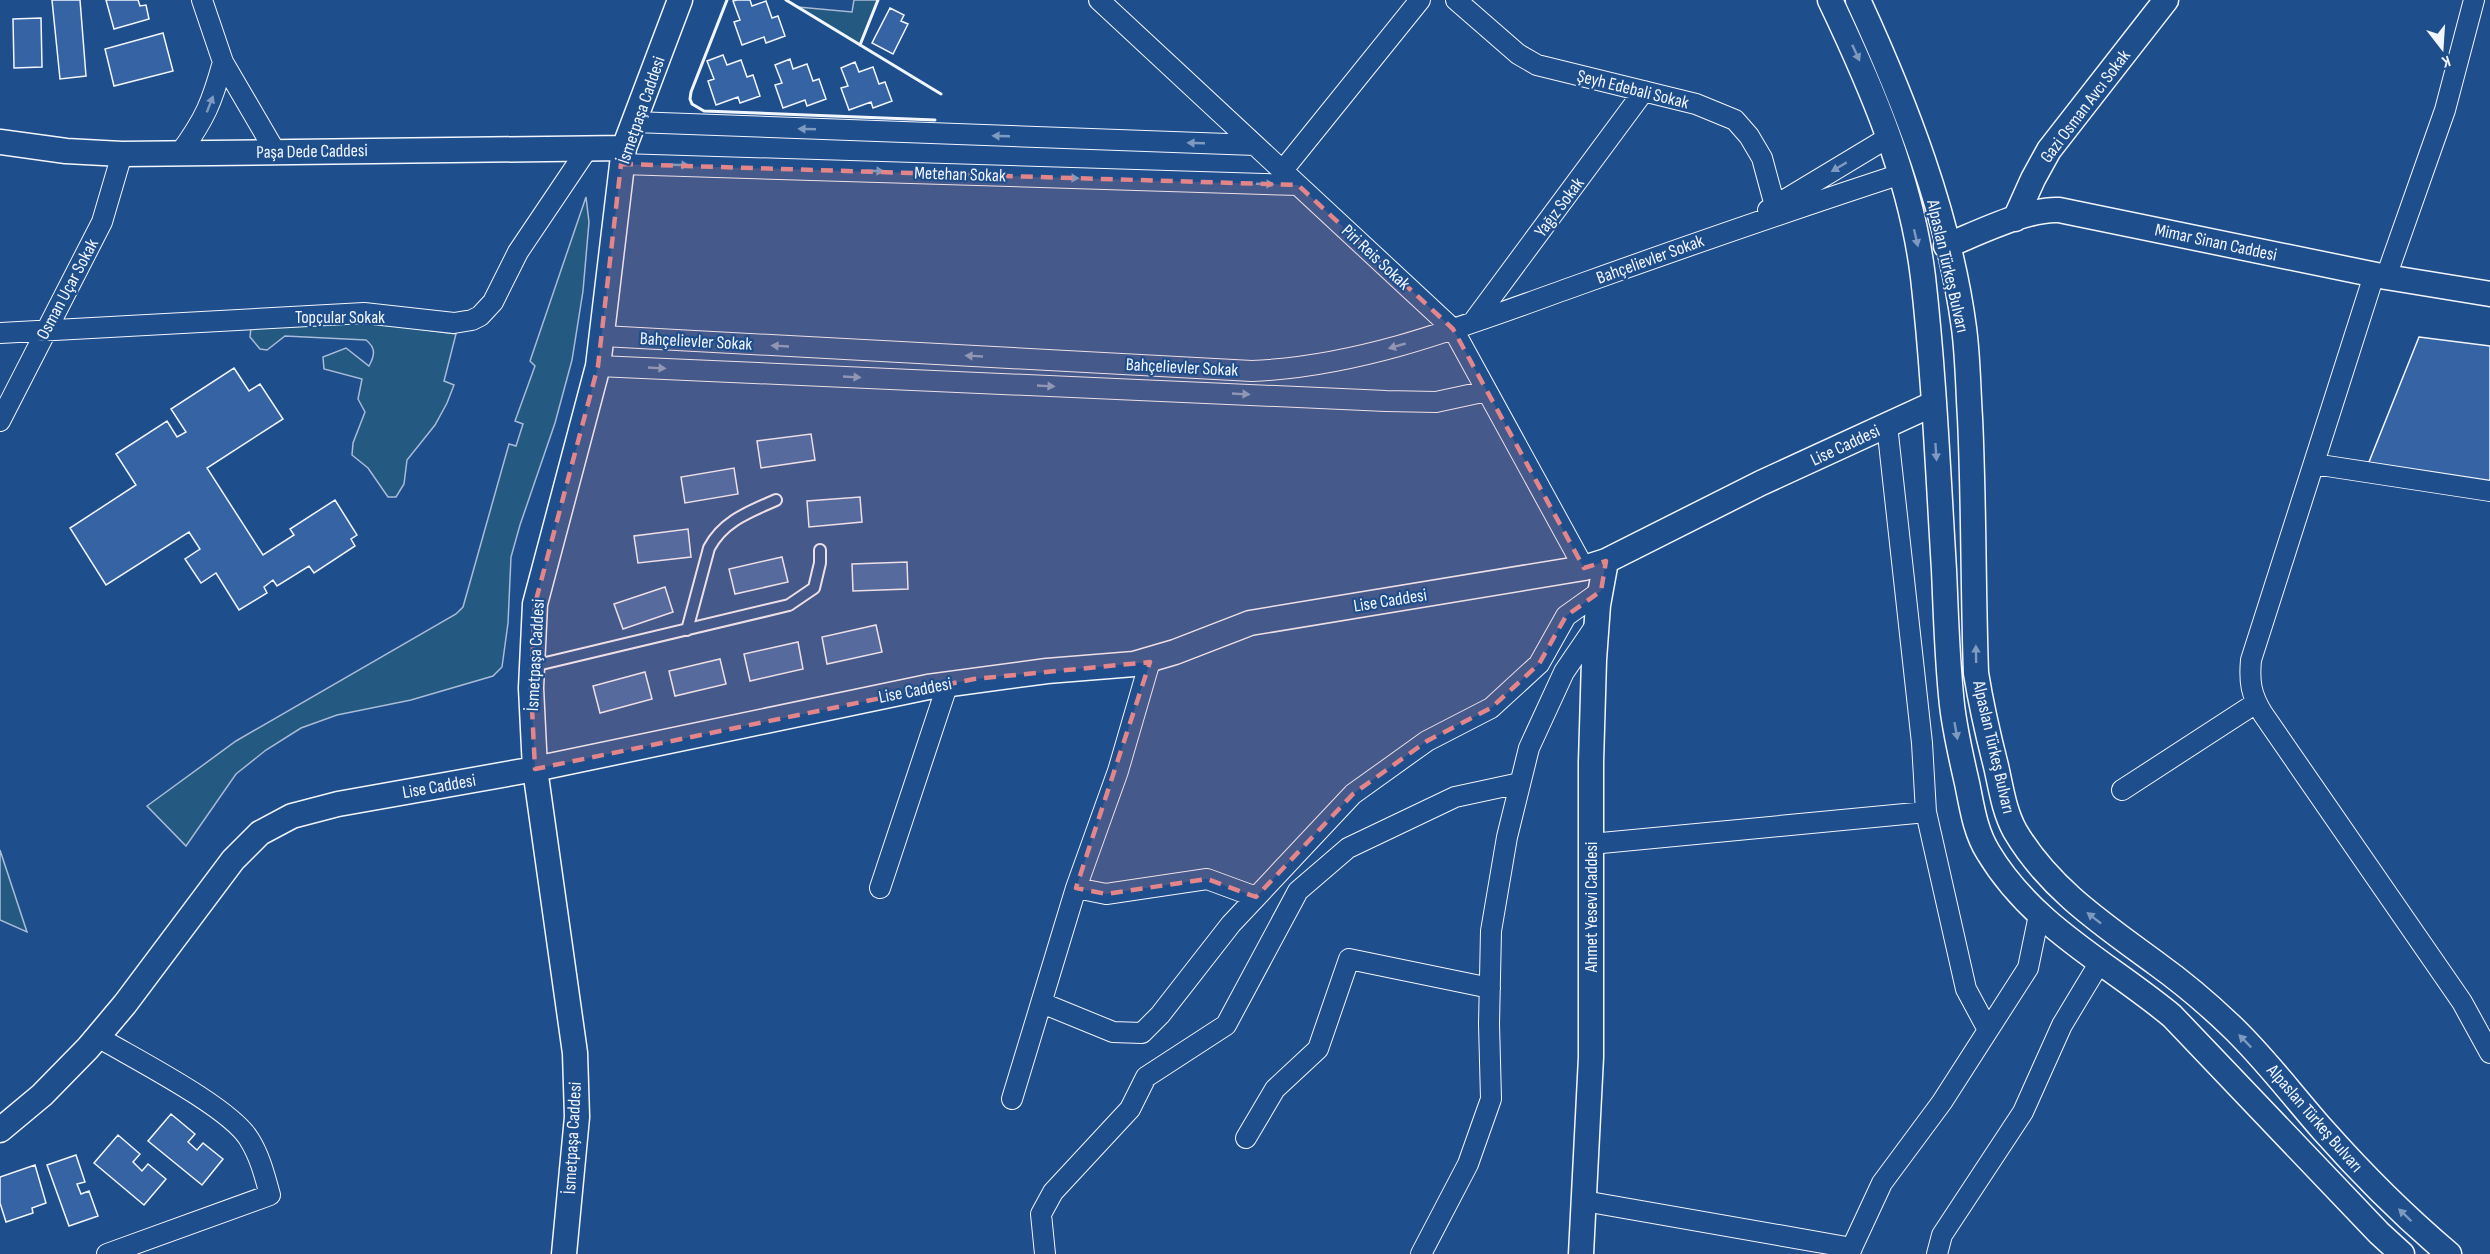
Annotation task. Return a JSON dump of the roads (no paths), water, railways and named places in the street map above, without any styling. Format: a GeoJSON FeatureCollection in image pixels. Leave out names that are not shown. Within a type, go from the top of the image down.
{"type":"FeatureCollection","features":[{"type":"Feature","properties":{"kind":"street"},"geometry":{"type":"LineString","coordinates":[[202,0],[223,62],[275,152]]}},
{"type":"Feature","properties":{"kind":"street","name":"İsmetpaşa Caddesi"},"geometry":{"type":"LineString","coordinates":[[564,1254],[577,1117],[575,1053],[535,769],[531,667],[535,604],[598,366],[623,156],[680,0]]}},
{"type":"Feature","properties":{"kind":"street","name":"Piri Reis Sokak"},"geometry":{"type":"LineString","coordinates":[[1099,0],[1453,329],[1487,391],[1595,564]]}},
{"type":"Feature","properties":{"kind":"street"},"geometry":{"type":"LineString","coordinates":[[1282,170],[1420,0]]}},
{"type":"Feature","properties":{"kind":"street","name":"Şeyh Edebali Sokak"},"geometry":{"type":"LineString","coordinates":[[1455,0],[1518,54],[1537,65],[1696,104],[1735,120],[1749,136],[1762,158],[1775,206]]}},
{"type":"Feature","properties":{"kind":"street","name":"Alpaslan Türkeş Bulvarı"},"geometry":{"type":"LineString","coordinates":[[1830,0],[1867,76],[1889,137],[1901,174],[1919,249],[1928,330],[1948,669],[1960,748],[1979,835],[1994,861],[2039,915],[2057,932],[2147,996],[2192,1036],[2379,1233],[2402,1254]]}},
{"type":"Feature","properties":{"kind":"street","name":"Alpaslan Türkeş Bulvarı"},"geometry":{"type":"LineString","coordinates":[[1858,0],[1910,123],[1934,199],[1960,303],[1966,353],[1975,538],[1976,673],[2004,805],[2014,830],[2038,864],[2067,896],[2093,918],[2160,966],[2231,1026],[2272,1069],[2358,1169],[2418,1228],[2449,1254]]}},
{"type":"Feature","properties":{"kind":"street","name":"Gazi Osman Avcı Sokak"},"geometry":{"type":"LineString","coordinates":[[2015,219],[2049,150],[2166,0]]}},
{"type":"Feature","properties":{"kind":"street"},"geometry":{"type":"LineString","coordinates":[[2474,0],[2445,110],[2380,276],[2314,464],[2251,660],[2249,680],[2256,703],[2462,1002],[2480,1018],[2490,1053]]}},
{"type":"Feature","properties":{"kind":"street"},"geometry":{"type":"LineString","coordinates":[[180,153],[201,125],[223,62]]}},
{"type":"Feature","properties":{"kind":"street","name":"Yağız Sokak"},"geometry":{"type":"LineString","coordinates":[[1473,322],[1644,92]]}},
{"type":"Feature","properties":{"kind":"street"},"geometry":{"type":"LineString","coordinates":[[634,123],[1255,145]]}},
{"type":"Feature","properties":{"kind":"street"},"geometry":{"type":"LineString","coordinates":[[1738,228],[1889,137]]}},
{"type":"Feature","properties":{"kind":"street","name":"Paşa Dede Caddesi"},"geometry":{"type":"LineString","coordinates":[[0,142],[66,151],[122,154],[588,148],[623,156]]}},
{"type":"Feature","properties":{"kind":"street","name":"Topçular Sokak"},"geometry":{"type":"LineString","coordinates":[[0,333],[364,313],[454,323],[472,320],[480,316],[493,302],[518,252],[588,148]]}},
{"type":"Feature","properties":{"kind":"street","name":"Osman Uçar Sokak"},"geometry":{"type":"LineString","coordinates":[[0,421],[102,222],[122,154]]}},
{"type":"Feature","properties":{"kind":"street","name":"Metehan Sokak"},"geometry":{"type":"LineString","coordinates":[[623,156],[1298,185]]}},
{"type":"Feature","properties":{"kind":"street"},"geometry":{"type":"LineString","coordinates":[[1738,228],[1901,174]]}},
{"type":"Feature","properties":{"kind":"street","name":"Mimar Sinan Caddesi"},"geometry":{"type":"LineString","coordinates":[[1946,246],[2015,219],[2050,210],[2059,210],[2380,276],[2490,294]]}},
{"type":"Feature","properties":{"kind":"street","name":"Bahçelievler Sokak"},"geometry":{"type":"LineString","coordinates":[[603,336],[1252,371],[1345,360],[1453,329],[1738,228]]}},
{"type":"Feature","properties":{"kind":"street"},"geometry":{"type":"LineString","coordinates":[[598,366],[1436,402],[1487,391]]}},
{"type":"Feature","properties":{"kind":"street","name":"Lise Caddesi"},"geometry":{"type":"LineString","coordinates":[[0,1130],[59,1080],[98,1037],[232,860],[271,825],[310,810],[535,769],[948,683],[1047,671],[1117,666],[1150,660],[1251,624],[1595,564],[1761,483],[1933,404]]}},
{"type":"Feature","properties":{"kind":"street"},"geometry":{"type":"LineString","coordinates":[[1887,425],[1922,742],[1926,812],[1966,989],[1988,1030]]}},
{"type":"Feature","properties":{"kind":"street"},"geometry":{"type":"LineString","coordinates":[[2314,464],[2490,491]]}},
{"type":"Feature","properties":{"kind":"street","name":"Ahmet Yesevi Caddesi"},"geometry":{"type":"LineString","coordinates":[[1581,1254],[1592,1036],[1591,762],[1596,625],[1601,591],[1595,564]]}},
{"type":"Feature","properties":{"kind":"street"},"geometry":{"type":"LineString","coordinates":[[1042,1003],[1113,1032],[1142,1033],[1161,1015],[1231,924],[1353,794],[1427,741],[1491,708],[1539,664],[1566,616],[1601,591]]}},
{"type":"Feature","properties":{"kind":"street"},"geometry":{"type":"LineString","coordinates":[[1421,1254],[1468,1164],[1491,1099],[1491,931],[1507,837],[1529,748],[1564,672],[1596,625]]}},
{"type":"Feature","properties":{"kind":"street"},"geometry":{"type":"LineString","coordinates":[[1012,1099],[1076,888],[1118,771],[1150,660]]}},
{"type":"Feature","properties":{"kind":"street"},"geometry":{"type":"LineString","coordinates":[[880,888],[948,683]]}},
{"type":"Feature","properties":{"kind":"street"},"geometry":{"type":"LineString","coordinates":[[2122,790],[2256,703]]}},
{"type":"Feature","properties":{"kind":"street"},"geometry":{"type":"LineString","coordinates":[[1045,1254],[1041,1214],[1053,1192],[1130,1109],[1146,1077],[1226,1025],[1298,891],[1348,848],[1455,797],[1520,783]]}},
{"type":"Feature","properties":{"kind":"street"},"geometry":{"type":"LineString","coordinates":[[1591,844],[1926,812]]}},
{"type":"Feature","properties":{"kind":"street"},"geometry":{"type":"LineString","coordinates":[[1076,888],[1106,894],[1207,879],[1256,897]]}},
{"type":"Feature","properties":{"kind":"street"},"geometry":{"type":"LineString","coordinates":[[1584,1201],[1850,1251],[1882,1183],[1942,1102],[2028,968],[2039,915]]}},
{"type":"Feature","properties":{"kind":"street"},"geometry":{"type":"LineString","coordinates":[[1246,1138],[1275,1089],[1318,1049],[1349,959],[1490,988]]}},
{"type":"Feature","properties":{"kind":"street"},"geometry":{"type":"LineString","coordinates":[[1936,1254],[1942,1235],[2023,1112],[2062,1025],[2100,962]]}},
{"type":"Feature","properties":{"kind":"street"},"geometry":{"type":"LineString","coordinates":[[98,1037],[233,1121],[249,1138],[270,1195],[107,1254]]}},
{"type":"Feature","properties":{"kind":"lane"},"geometry":{"type":"LineString","coordinates":[[687,630],[714,537],[729,523],[776,500]]}},
{"type":"Feature","properties":{"kind":"lane"},"geometry":{"type":"LineString","coordinates":[[531,667],[789,606],[814,588],[820,564],[820,550]]}}]}
